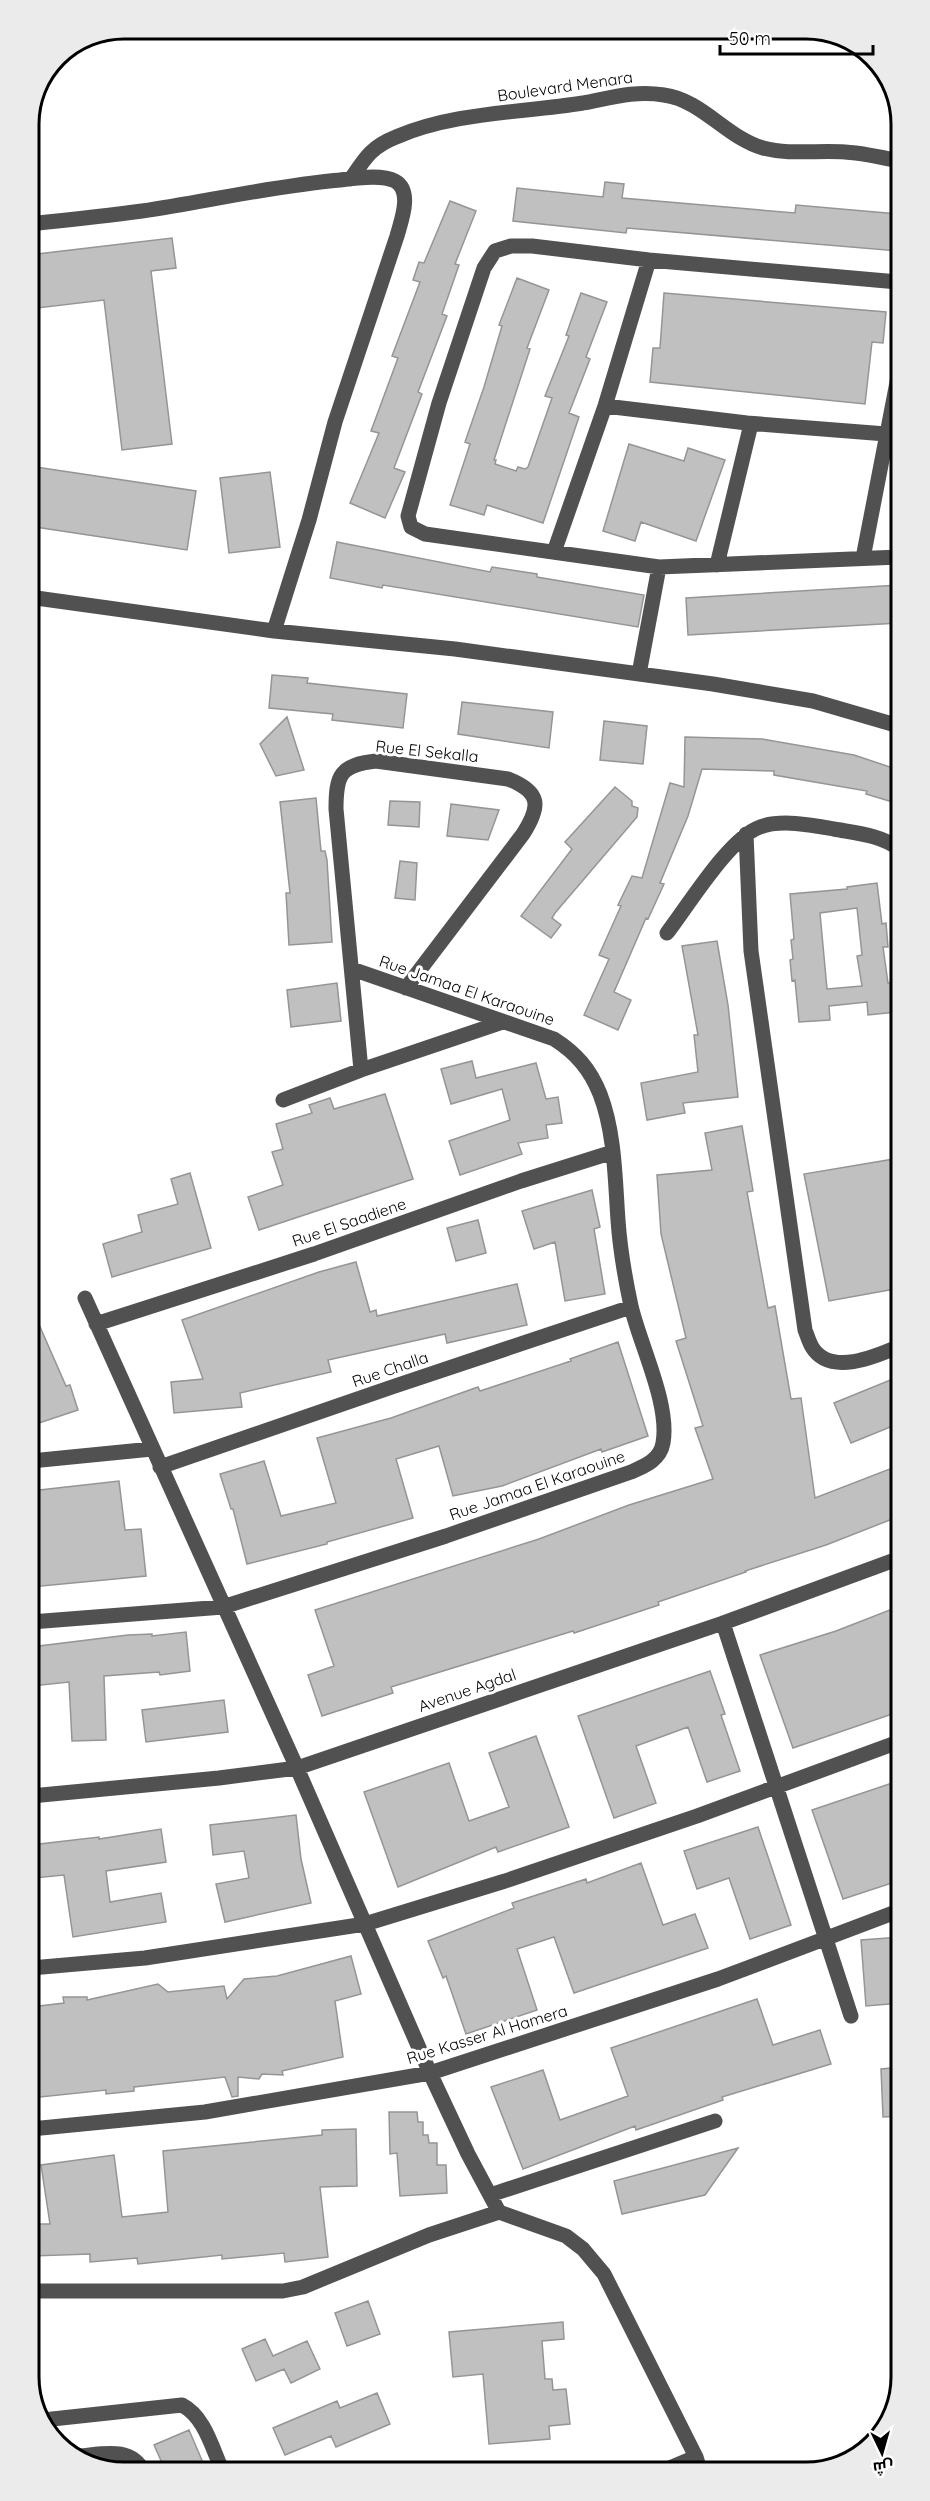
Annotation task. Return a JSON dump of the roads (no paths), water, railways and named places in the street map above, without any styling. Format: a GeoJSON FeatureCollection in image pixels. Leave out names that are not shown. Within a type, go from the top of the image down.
{"type":"FeatureCollection","features":[{"type":"Feature","properties":{"kind":"street","name":"Boulevard Menara"},"geometry":{"type":"LineString","coordinates":[[351,179],[370,151],[396,136],[462,119],[584,102],[628,93],[664,94],[685,101],[747,141],[761,147],[804,152],[845,152],[891,159]]}},
{"type":"Feature","properties":{"kind":"street"},"geometry":{"type":"LineString","coordinates":[[39,223],[143,211],[302,183],[351,179],[394,180],[404,194],[405,208],[397,236],[335,422],[309,520],[274,631]]}},
{"type":"Feature","properties":{"kind":"street"},"geometry":{"type":"LineString","coordinates":[[891,281],[649,260],[532,246],[511,246],[495,251],[484,268],[439,403],[409,508],[411,527],[425,534],[659,567],[891,557]]}},
{"type":"Feature","properties":{"kind":"street"},"geometry":{"type":"LineString","coordinates":[[554,552],[604,406],[649,260]]}},
{"type":"Feature","properties":{"kind":"street"},"geometry":{"type":"LineString","coordinates":[[604,406],[751,424],[886,434]]}},
{"type":"Feature","properties":{"kind":"street"},"geometry":{"type":"LineString","coordinates":[[863,558],[891,408]]}},
{"type":"Feature","properties":{"kind":"street"},"geometry":{"type":"LineString","coordinates":[[717,565],[751,424]]}},
{"type":"Feature","properties":{"kind":"street"},"geometry":{"type":"LineString","coordinates":[[639,674],[659,567]]}},
{"type":"Feature","properties":{"kind":"street"},"geometry":{"type":"LineString","coordinates":[[39,598],[274,631],[455,649],[639,674],[813,701],[891,724]]}},
{"type":"Feature","properties":{"kind":"street","name":"Rue El Sekalla"},"geometry":{"type":"LineString","coordinates":[[361,1070],[336,809],[336,785],[339,777],[354,765],[376,761],[508,779],[522,784],[534,796],[536,804],[534,817],[406,988]]}},
{"type":"Feature","properties":{"kind":"street"},"geometry":{"type":"LineString","coordinates":[[667,933],[724,857],[746,834],[759,827],[780,824],[827,828],[884,840],[891,844]]}},
{"type":"Feature","properties":{"kind":"street"},"geometry":{"type":"LineString","coordinates":[[746,834],[751,951],[805,1330],[813,1349],[835,1362],[849,1362],[891,1349]]}},
{"type":"Feature","properties":{"kind":"street","name":"Rue Jamaa El Karaouine"},"geometry":{"type":"LineString","coordinates":[[39,1621],[223,1607],[446,1536],[631,1472],[650,1464],[663,1445],[662,1407],[631,1307],[622,1257],[612,1152],[600,1095],[590,1073],[575,1053],[554,1039],[352,969]]}},
{"type":"Feature","properties":{"kind":"street"},"geometry":{"type":"LineString","coordinates":[[283,1100],[361,1070],[503,1022]]}},
{"type":"Feature","properties":{"kind":"street","name":"Rue El Saadiene"},"geometry":{"type":"LineString","coordinates":[[96,1324],[314,1254],[521,1181],[612,1152]]}},
{"type":"Feature","properties":{"kind":"street"},"geometry":{"type":"LineString","coordinates":[[85,1298],[297,1768],[430,2073],[500,2212]]}},
{"type":"Feature","properties":{"kind":"street","name":"Rue Challa"},"geometry":{"type":"LineString","coordinates":[[160,1467],[631,1307]]}},
{"type":"Feature","properties":{"kind":"street"},"geometry":{"type":"LineString","coordinates":[[39,1460],[152,1449]]}},
{"type":"Feature","properties":{"kind":"street","name":"Avenue Agdal"},"geometry":{"type":"LineString","coordinates":[[39,1795],[297,1768],[723,1623],[891,1561]]}},
{"type":"Feature","properties":{"kind":"street"},"geometry":{"type":"LineString","coordinates":[[723,1623],[851,2016]]}},
{"type":"Feature","properties":{"kind":"street"},"geometry":{"type":"LineString","coordinates":[[39,1967],[145,1958],[365,1924],[505,1881],[891,1745]]}},
{"type":"Feature","properties":{"kind":"street","name":"Rue Kasser Al Hamera"},"geometry":{"type":"LineString","coordinates":[[39,2128],[205,2112],[430,2073],[718,1979],[891,1914]]}},
{"type":"Feature","properties":{"kind":"street"},"geometry":{"type":"LineString","coordinates":[[490,2194],[715,2121]]}},
{"type":"Feature","properties":{"kind":"street"},"geometry":{"type":"LineString","coordinates":[[39,2291],[283,2291],[303,2287],[429,2235],[500,2212],[566,2236],[583,2249],[603,2274],[697,2462]]}},
{"type":"Feature","properties":{"kind":"street"},"geometry":{"type":"LineString","coordinates":[[50,2419],[182,2405],[193,2412],[202,2423],[219,2462]]}},
{"type":"Feature","properties":{"kind":"street"},"geometry":{"type":"LineString","coordinates":[[90,2455],[130,2456],[138,2462]]}}]}
